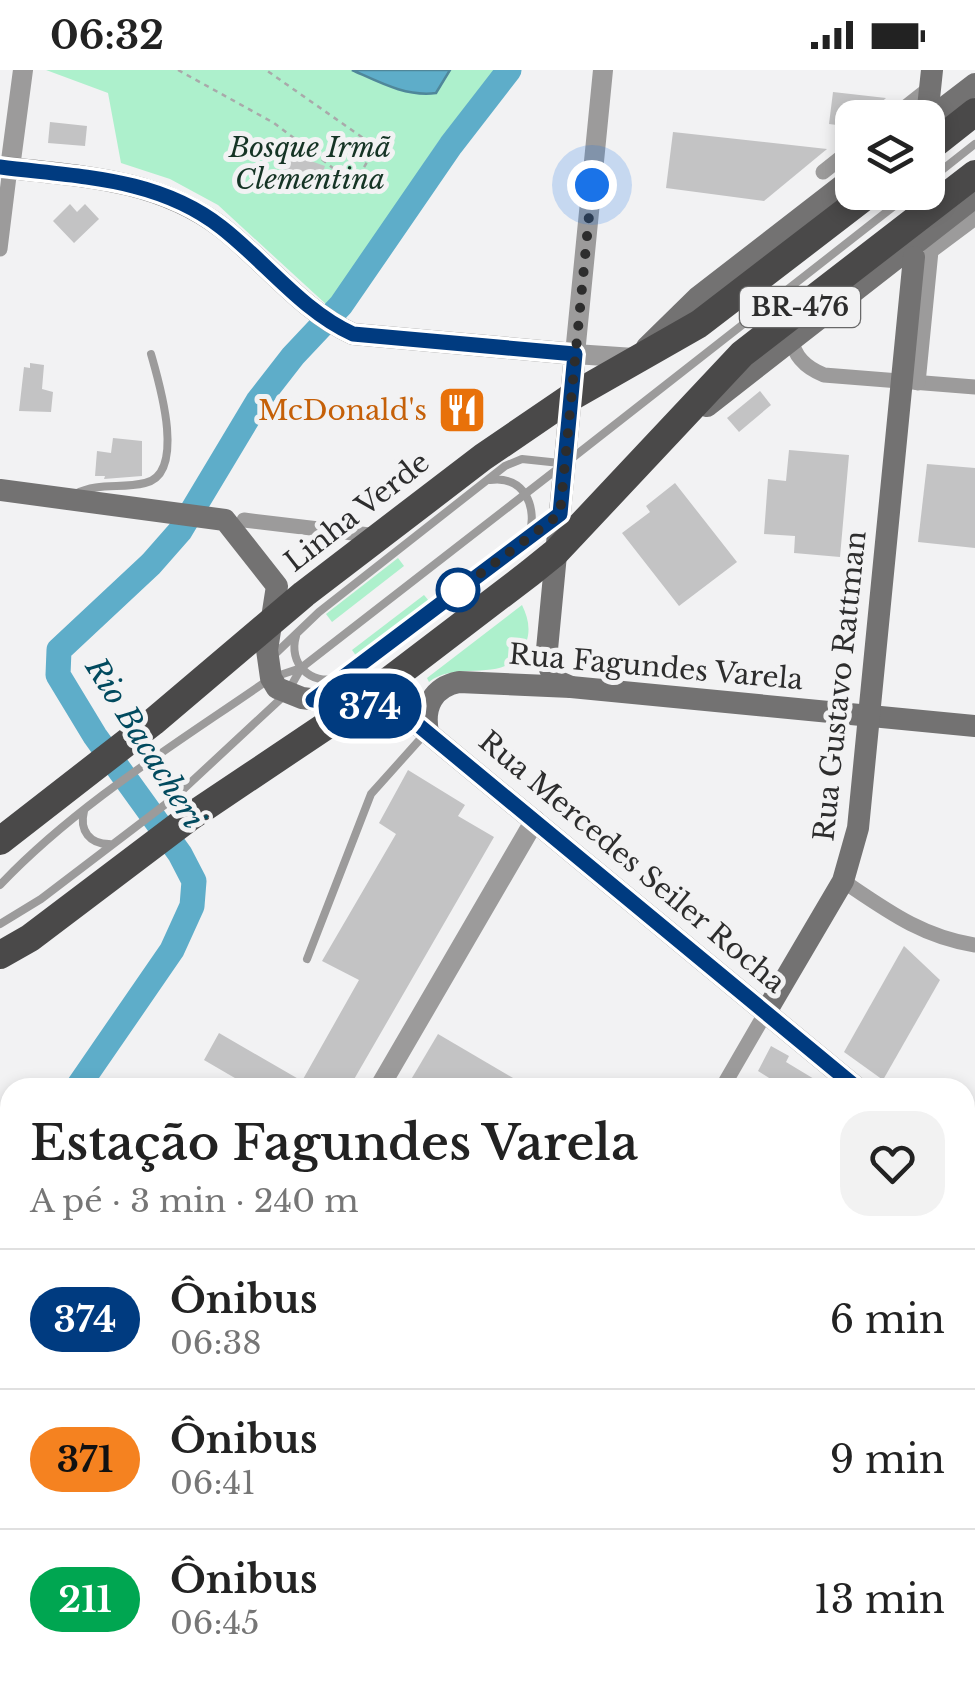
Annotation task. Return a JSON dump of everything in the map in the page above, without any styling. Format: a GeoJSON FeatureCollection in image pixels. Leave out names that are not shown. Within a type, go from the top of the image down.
{"type":"FeatureCollection","features":[{"type":"Feature","properties":{"kind":"highway"},"geometry":{"type":"LineString","coordinates":[[945,135],[975,112]]}},
{"type":"Feature","properties":{"kind":"highway","name":"BR-476"},"geometry":{"type":"LineString","coordinates":[[0,958],[30,938],[134,844],[183,807],[358,705],[556,552],[757,340],[975,174]]}},
{"type":"Feature","properties":{"kind":"highway","name":"Linha Verde"},"geometry":{"type":"LineString","coordinates":[[0,841],[92,787],[132,739],[286,624],[378,536],[483,457],[571,397],[712,315],[848,210]]}},
{"type":"Feature","properties":{"kind":"main road"},"geometry":{"type":"LineString","coordinates":[[929,97],[975,84]]}},
{"type":"Feature","properties":{"kind":"main road"},"geometry":{"type":"LineString","coordinates":[[5,167],[129,183],[166,194],[220,227],[316,311],[353,334],[575,354],[547,667],[555,680],[571,687]]}},
{"type":"Feature","properties":{"kind":"main road"},"geometry":{"type":"LineString","coordinates":[[634,358],[697,298],[835,191]]}},
{"type":"Feature","properties":{"kind":"main road"},"geometry":{"type":"LineString","coordinates":[[642,458],[975,197]]}},
{"type":"Feature","properties":{"kind":"main road","name":"Rua Gustavo Rattman"},"geometry":{"type":"LineString","coordinates":[[766,1012],[842,880],[858,828],[910,382],[914,257]]}},
{"type":"Feature","properties":{"kind":"main road"},"geometry":{"type":"LineString","coordinates":[[0,490],[218,517],[230,524],[274,579],[286,624],[275,678]]}},
{"type":"Feature","properties":{"kind":"main road","name":"Rua Mercedes Seiler Rocha"},"geometry":{"type":"LineString","coordinates":[[275,678],[313,700],[393,712],[428,732],[844,1078]]}},
{"type":"Feature","properties":{"kind":"main road","name":"Rua Fagundes Varela"},"geometry":{"type":"LineString","coordinates":[[428,732],[427,709],[436,693],[449,684],[571,687],[975,726]]}},
{"type":"Feature","properties":{"kind":"street"},"geometry":{"type":"LineString","coordinates":[[0,248],[5,167],[23,70]]}},
{"type":"Feature","properties":{"kind":"street"},"geometry":{"type":"LineString","coordinates":[[603,70],[575,354],[634,358]]}},
{"type":"Feature","properties":{"kind":"street"},"geometry":{"type":"LineString","coordinates":[[823,172],[835,162]]}},
{"type":"Feature","properties":{"kind":"street"},"geometry":{"type":"LineString","coordinates":[[910,382],[931,252],[975,218]]}},
{"type":"Feature","properties":{"kind":"street"},"geometry":{"type":"LineString","coordinates":[[791,338],[797,356],[824,375],[975,386]]}},
{"type":"Feature","properties":{"kind":"street"},"geometry":{"type":"LineString","coordinates":[[244,520],[378,536]]}},
{"type":"Feature","properties":{"kind":"street"},"geometry":{"type":"LineString","coordinates":[[385,1078],[535,820]]}},
{"type":"Feature","properties":{"kind":"street"},"geometry":{"type":"LineString","coordinates":[[842,880],[915,929],[952,942],[975,945]]}},
{"type":"Feature","properties":{"kind":"street","name":"Rua Gustavo Rattman"},"geometry":{"type":"LineString","coordinates":[[728,1078],[766,1012]]}},
{"type":"Feature","properties":{"kind":"lane"},"geometry":{"type":"LineString","coordinates":[[945,168],[975,144]]}},
{"type":"Feature","properties":{"kind":"lane"},"geometry":{"type":"LineString","coordinates":[[134,844],[100,844],[88,837],[82,825],[92,787],[149,762],[275,678],[301,668],[889,210]]}},
{"type":"Feature","properties":{"kind":"lane"},"geometry":{"type":"LineString","coordinates":[[67,498],[92,486],[147,483],[159,476],[168,461],[160,387],[150,354]]}},
{"type":"Feature","properties":{"kind":"lane"},"geometry":{"type":"LineString","coordinates":[[342,677],[328,681],[313,678],[301,668],[286,624],[504,466],[522,459],[565,463]]}},
{"type":"Feature","properties":{"kind":"lane"},"geometry":{"type":"LineString","coordinates":[[486,481],[508,480],[526,494],[534,514],[529,536]]}},
{"type":"Feature","properties":{"kind":"lane"},"geometry":{"type":"LineString","coordinates":[[313,700],[560,514]]}},
{"type":"Feature","properties":{"kind":"lane"},"geometry":{"type":"LineString","coordinates":[[183,807],[275,678],[301,668]]}},
{"type":"Feature","properties":{"kind":"lane"},"geometry":{"type":"LineString","coordinates":[[307,959],[371,794],[428,732]]}},
{"type":"Feature","properties":{"kind":"lane"},"geometry":{"type":"LineString","coordinates":[[0,884],[84,812]]}},
{"type":"Feature","properties":{"kind":"lane"},"geometry":{"type":"LineString","coordinates":[[0,924],[42,899],[114,843]]}},
{"type":"Feature","properties":{"kind":"path"},"geometry":{"type":"LineString","coordinates":[[178,70],[274,122],[354,184],[376,147],[266,70]]}},
{"type":"Feature","properties":{"kind":"green space","name":"Bosque Irmã Clementina"},"geometry":{"type":"Polygon","coordinates":[[[46,70],[497,70],[439,141],[328,306],[218,205],[170,179],[121,163],[108,93],[46,70]]]}},
{"type":"Feature","properties":{"kind":"green space"},"geometry":{"type":"Polygon","coordinates":[[[398,558],[404,566],[332,622],[326,614],[398,558]]]}},
{"type":"Feature","properties":{"kind":"green space"},"geometry":{"type":"Polygon","coordinates":[[[424,595],[429,601],[357,657],[352,650],[424,595]]]}},
{"type":"Feature","properties":{"kind":"green space"},"geometry":{"type":"Polygon","coordinates":[[[522,605],[528,633],[518,657],[496,669],[454,672],[429,682],[427,678],[522,605]]]}},
{"type":"Feature","properties":{"kind":"water"},"geometry":{"type":"Polygon","coordinates":[[[352,70],[450,70],[436,93],[425,94],[393,88],[352,70]]]}},
{"type":"Feature","properties":{"kind":"building"},"geometry":{"type":"Polygon","coordinates":[[[833,92],[886,98],[835,100],[835,125],[829,124],[833,92]]]}},
{"type":"Feature","properties":{"kind":"building"},"geometry":{"type":"Polygon","coordinates":[[[50,122],[87,126],[85,146],[48,143],[50,122]]]}},
{"type":"Feature","properties":{"kind":"building"},"geometry":{"type":"Polygon","coordinates":[[[673,132],[827,149],[764,201],[666,188],[673,132]]]}},
{"type":"Feature","properties":{"kind":"building"},"geometry":{"type":"Polygon","coordinates":[[[291,154],[325,166],[318,186],[284,174],[291,154]]]}},
{"type":"Feature","properties":{"kind":"building"},"geometry":{"type":"Polygon","coordinates":[[[70,204],[77,212],[85,204],[99,219],[74,243],[53,221],[70,204]]]}},
{"type":"Feature","properties":{"kind":"building"},"geometry":{"type":"Polygon","coordinates":[[[30,363],[44,365],[42,389],[53,392],[51,412],[19,411],[24,367],[30,368],[30,363]]]}},
{"type":"Feature","properties":{"kind":"building"},"geometry":{"type":"Polygon","coordinates":[[[760,391],[771,405],[739,432],[727,418],[760,391]]]}},
{"type":"Feature","properties":{"kind":"building"},"geometry":{"type":"Polygon","coordinates":[[[113,438],[142,441],[142,476],[95,476],[97,451],[111,453],[113,438]]]}},
{"type":"Feature","properties":{"kind":"building"},"geometry":{"type":"Polygon","coordinates":[[[789,450],[849,455],[840,557],[794,553],[795,536],[764,534],[768,479],[786,481],[789,450]]]}},
{"type":"Feature","properties":{"kind":"building"},"geometry":{"type":"Polygon","coordinates":[[[927,464],[975,468],[975,548],[918,542],[927,464]]]}},
{"type":"Feature","properties":{"kind":"building"},"geometry":{"type":"Polygon","coordinates":[[[675,483],[737,562],[679,606],[622,533],[650,512],[646,506],[675,483]]]}},
{"type":"Feature","properties":{"kind":"building"},"geometry":{"type":"Polygon","coordinates":[[[408,770],[465,805],[458,816],[494,837],[355,1078],[304,1078],[359,980],[322,961],[396,834],[379,823],[408,770]]]}},
{"type":"Feature","properties":{"kind":"building"},"geometry":{"type":"Polygon","coordinates":[[[904,946],[940,980],[884,1078],[844,1052],[904,946]]]}},
{"type":"Feature","properties":{"kind":"building"},"geometry":{"type":"Polygon","coordinates":[[[219,1033],[297,1078],[235,1078],[204,1060],[219,1033]]]}},
{"type":"Feature","properties":{"kind":"building"},"geometry":{"type":"Polygon","coordinates":[[[438,1034],[513,1078],[412,1078],[438,1034]]]}},
{"type":"Feature","properties":{"kind":"building"},"geometry":{"type":"Polygon","coordinates":[[[771,1046],[789,1056],[786,1062],[812,1078],[769,1078],[758,1071],[771,1046]]]}},
{"type":"Feature","properties":{"kind":"waterway","name":"Rio Bacacheri"},"geometry":{"type":"LineString","coordinates":[[84,1078],[172,950],[192,906],[194,881],[180,854],[95,736],[58,675],[59,650],[151,564],[180,531],[258,401],[341,305],[451,145],[509,70]]}},
{"type":"Feature","properties":{"kind":"bus line","name":"374"},"geometry":{"type":"LineString","coordinates":[[0,167],[129,183],[184,202],[220,227],[324,318],[353,334],[575,354],[560,514],[313,700],[375,707],[417,724],[845,1078]]}},
{"type":"Feature","properties":{"kind":"place","name":"McDonald's"},"geometry":{"type":"Point","coordinates":[462,410]}},
{"type":"Feature","properties":{"kind":"route"},"geometry":{"type":"LineString","coordinates":[[458,590],[448,598],[560,514],[592,185]]}}]}
